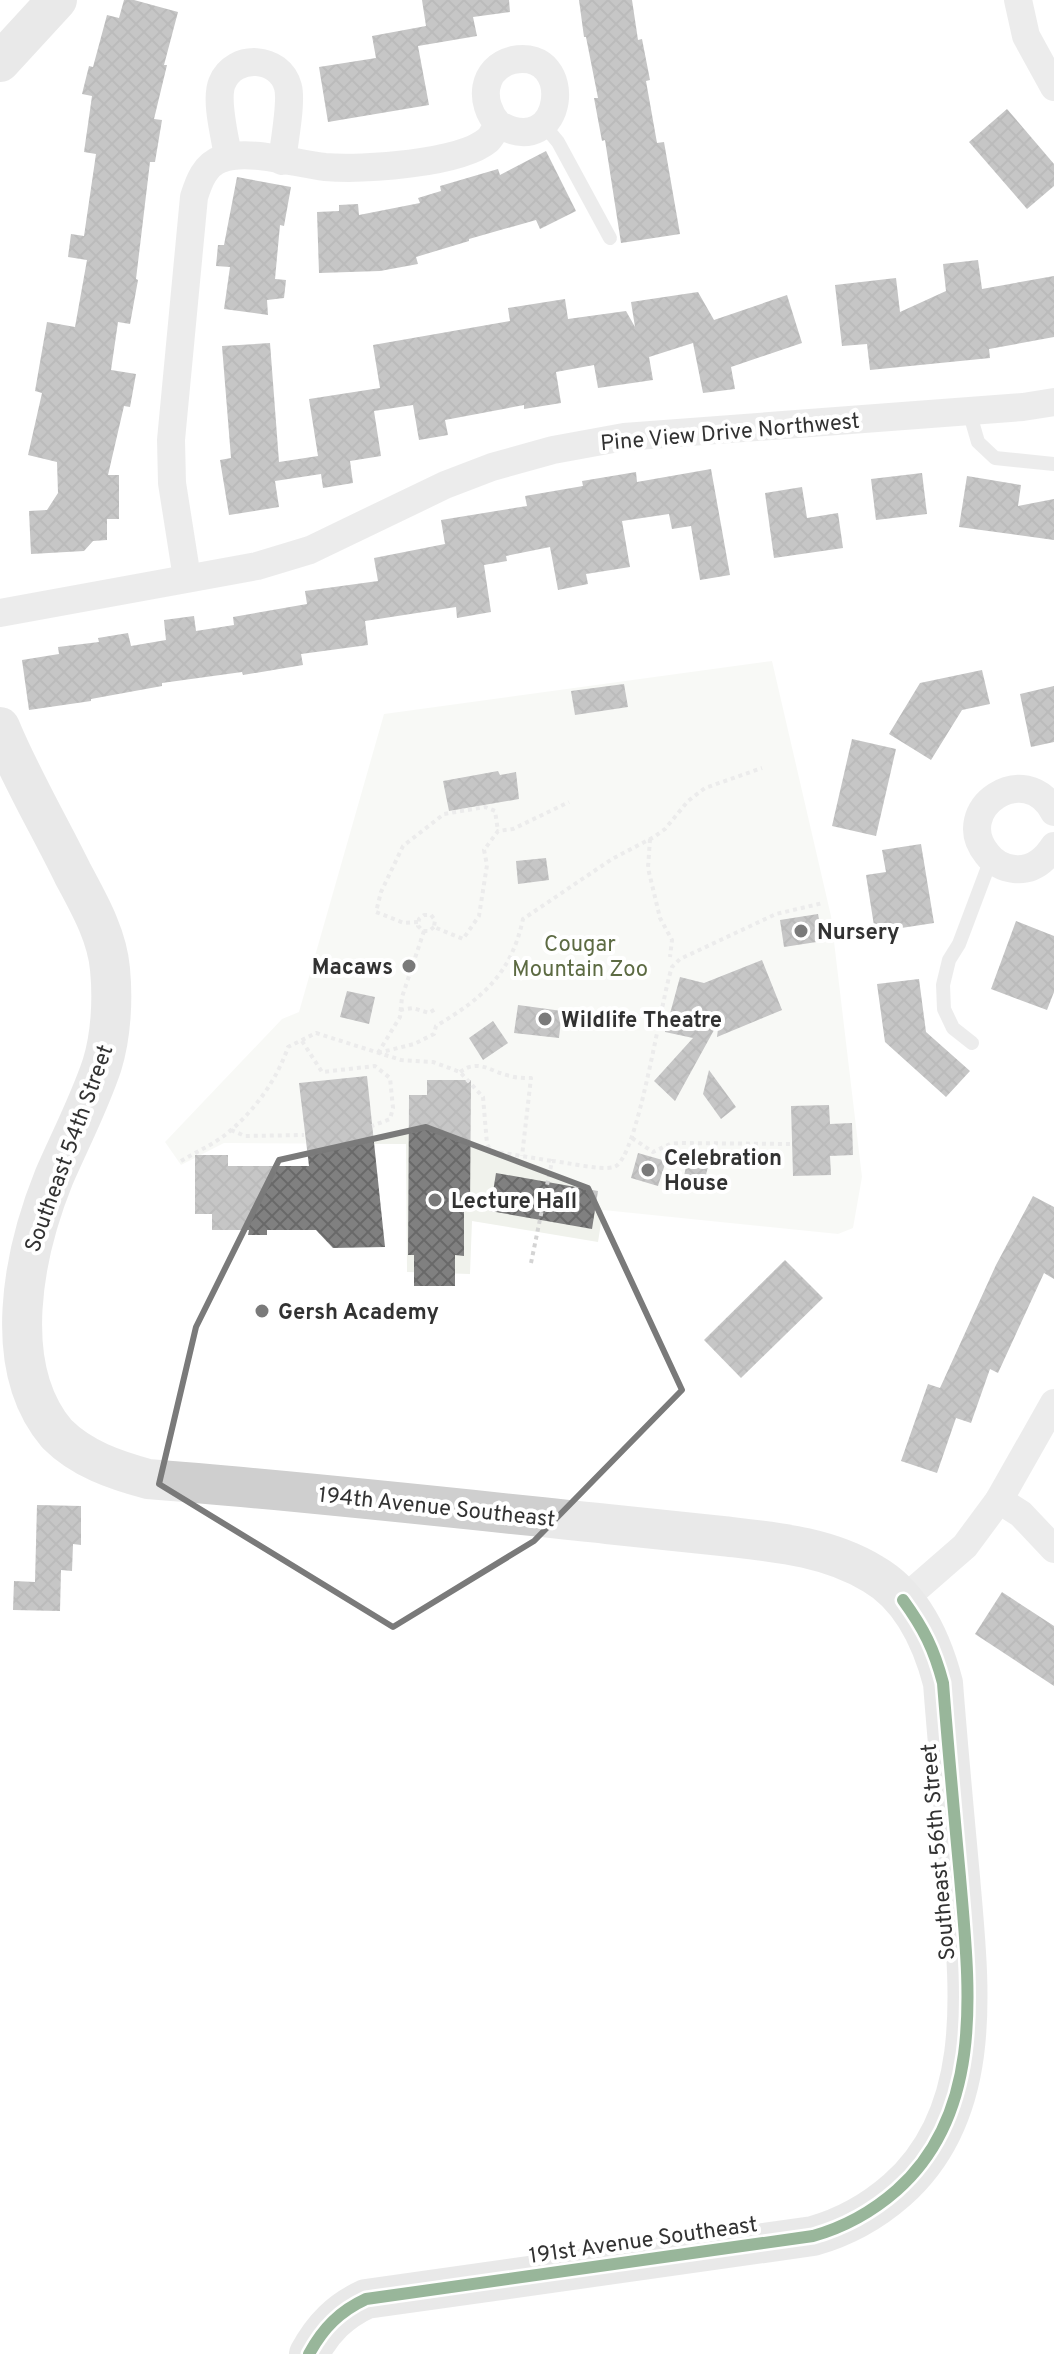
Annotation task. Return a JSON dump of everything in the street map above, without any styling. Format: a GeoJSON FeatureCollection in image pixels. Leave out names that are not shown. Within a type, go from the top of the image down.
{"type":"FeatureCollection","features":[{"type":"Feature","properties":{"kind":"street"},"geometry":{"type":"LineString","coordinates":[[0,62],[57,0]]}},
{"type":"Feature","properties":{"kind":"street"},"geometry":{"type":"LineString","coordinates":[[1018,0],[1026,36],[1054,87]]}},
{"type":"Feature","properties":{"kind":"street"},"geometry":{"type":"LineString","coordinates":[[522,59],[543,67],[555,86],[555,108],[543,124],[531,131],[519,132],[498,124],[486,106],[486,83],[500,66],[522,59]]}},
{"type":"Feature","properties":{"kind":"street"},"geometry":{"type":"LineString","coordinates":[[228,156],[219,95],[221,84],[235,67],[256,61],[276,69],[288,87],[282,161]]}},
{"type":"Feature","properties":{"kind":"street"},"geometry":{"type":"LineString","coordinates":[[187,578],[172,483],[172,409],[194,197],[206,170],[217,160],[242,155],[326,167],[424,161],[488,140],[498,124]]}},
{"type":"Feature","properties":{"kind":"street","name":"Pine View Drive Northwest"},"geometry":{"type":"LineString","coordinates":[[0,613],[257,566],[310,550],[445,485],[492,467],[553,450],[624,437],[1054,402]]}},
{"type":"Feature","properties":{"kind":"street","name":"Southeast 54th Street"},"geometry":{"type":"LineString","coordinates":[[0,727],[95,917],[110,968],[109,1029],[102,1063],[39,1219],[21,1295],[18,1354]]}},
{"type":"Feature","properties":{"kind":"street"},"geometry":{"type":"LineString","coordinates":[[1054,812],[1044,798],[1033,791],[1008,790],[996,794],[980,814],[977,826],[983,850],[991,859],[1014,869],[1039,863],[1054,846]]}},
{"type":"Feature","properties":{"kind":"street","name":"194th Avenue Southeast"},"geometry":{"type":"LineString","coordinates":[[18,1354],[26,1387],[40,1414],[58,1435],[100,1463],[148,1479],[443,1506],[762,1541],[817,1550],[848,1560],[877,1575],[903,1600]]}},
{"type":"Feature","properties":{"kind":"street"},"geometry":{"type":"LineString","coordinates":[[903,1600],[965,1546],[999,1500],[1054,1403]]}},
{"type":"Feature","properties":{"kind":"street"},"geometry":{"type":"LineString","coordinates":[[999,1500],[1021,1514],[1054,1549]]}},
{"type":"Feature","properties":{"kind":"street","name":"Southeast 56th Street"},"geometry":{"type":"LineString","coordinates":[[903,1600],[921,1624],[934,1650],[943,1683],[967,1957],[968,2024],[963,2066],[952,2109]]}},
{"type":"Feature","properties":{"kind":"street","name":"191st Avenue Southeast"},"geometry":{"type":"LineString","coordinates":[[309,2354],[328,2325],[344,2309],[366,2299],[813,2236],[839,2229],[882,2203],[915,2174],[936,2143],[952,2109]]}},
{"type":"Feature","properties":{"kind":"lane"},"geometry":{"type":"LineString","coordinates":[[543,124],[558,142],[610,238]]}},
{"type":"Feature","properties":{"kind":"lane"},"geometry":{"type":"LineString","coordinates":[[969,411],[978,442],[995,458],[1054,464]]}},
{"type":"Feature","properties":{"kind":"lane"},"geometry":{"type":"LineString","coordinates":[[972,1043],[953,1028],[944,1009],[943,985],[949,960],[959,944],[991,859]]}},
{"type":"Feature","properties":{"kind":"path"},"geometry":{"type":"LineString","coordinates":[[378,1053],[414,1044],[434,1034],[436,1026],[467,1007],[495,980],[517,946],[523,919],[612,859],[665,829],[688,801],[705,788],[762,768]]}},
{"type":"Feature","properties":{"kind":"path"},"geometry":{"type":"LineString","coordinates":[[498,831],[513,829],[569,802]]}},
{"type":"Feature","properties":{"kind":"path"},"geometry":{"type":"LineString","coordinates":[[418,922],[404,923],[376,912],[399,849],[444,814],[485,807],[495,811],[498,831],[484,850],[487,865],[479,916],[463,939],[434,927]]}},
{"type":"Feature","properties":{"kind":"path"},"geometry":{"type":"LineString","coordinates":[[650,839],[648,868],[660,918],[672,940],[670,957]]}},
{"type":"Feature","properties":{"kind":"path"},"geometry":{"type":"LineString","coordinates":[[181,1161],[231,1130],[257,1103],[282,1064],[288,1047],[316,1033],[401,1060],[433,1062],[460,1072],[483,1097],[487,1144],[491,1151],[616,1167],[625,1159],[632,1138],[672,967],[680,959],[776,914],[823,903]]}},
{"type":"Feature","properties":{"kind":"path"},"geometry":{"type":"LineString","coordinates":[[418,922],[421,916],[427,914],[433,917],[434,927]]}},
{"type":"Feature","properties":{"kind":"path"},"geometry":{"type":"LineString","coordinates":[[418,922],[424,931]]}},
{"type":"Feature","properties":{"kind":"path"},"geometry":{"type":"LineString","coordinates":[[424,931],[434,927]]}},
{"type":"Feature","properties":{"kind":"path"},"geometry":{"type":"LineString","coordinates":[[378,1053],[400,1017],[402,997],[424,931]]}},
{"type":"Feature","properties":{"kind":"path"},"geometry":{"type":"LineString","coordinates":[[400,1010],[413,1008],[429,1013],[437,1008]]}},
{"type":"Feature","properties":{"kind":"path"},"geometry":{"type":"LineString","coordinates":[[301,1041],[322,1072],[375,1066],[390,1078],[393,1108],[390,1119],[372,1126]]}},
{"type":"Feature","properties":{"kind":"path"},"geometry":{"type":"LineString","coordinates":[[460,1072],[481,1064],[509,1076],[531,1078],[522,1156]]}},
{"type":"Feature","properties":{"kind":"path"},"geometry":{"type":"LineString","coordinates":[[231,1130],[245,1136],[304,1135]]}},
{"type":"Feature","properties":{"kind":"path"},"geometry":{"type":"LineString","coordinates":[[632,1138],[653,1152],[679,1143],[792,1144]]}},
{"type":"Feature","properties":{"kind":"path"},"geometry":{"type":"LineString","coordinates":[[531,1263],[552,1161]]}},
{"type":"Feature","properties":{"kind":"highlighted area"},"geometry":{"type":"Polygon","coordinates":[[[426,1127],[588,1188],[682,1390],[534,1541],[393,1627],[159,1484],[196,1327],[279,1160],[426,1127]]]}},
{"type":"Feature","properties":{"kind":"green space","name":"Cougar Mountain Zoo"},"geometry":{"type":"Polygon","coordinates":[[[772,661],[831,916],[862,1177],[853,1228],[838,1234],[603,1210],[598,1242],[472,1221],[470,1274],[407,1272],[406,1144],[224,1143],[181,1165],[165,1142],[282,1019],[299,1012],[384,714],[772,661]]]}},
{"type":"Feature","properties":{"kind":"building"},"geometry":{"type":"Polygon","coordinates":[[[124,0],[178,12],[154,119],[162,120],[155,162],[150,162],[138,280],[130,324],[118,322],[111,370],[136,374],[130,407],[124,406],[108,475],[119,475],[119,519],[107,519],[107,540],[93,541],[84,551],[31,554],[29,511],[47,510],[58,493],[57,462],[28,455],[42,393],[35,391],[47,322],[75,327],[87,260],[68,257],[71,234],[84,236],[96,154],[84,152],[92,96],[82,94],[107,15],[119,18],[124,0]]]}},
{"type":"Feature","properties":{"kind":"building"},"geometry":{"type":"Polygon","coordinates":[[[422,0],[509,0],[510,12],[473,17],[477,36],[418,46],[429,105],[328,122],[319,67],[376,58],[372,36],[426,26],[422,0]]]}},
{"type":"Feature","properties":{"kind":"building"},"geometry":{"type":"Polygon","coordinates":[[[579,0],[632,0],[638,40],[642,39],[650,80],[646,81],[657,143],[664,142],[680,234],[621,243],[579,0]]]}},
{"type":"Feature","properties":{"kind":"building"},"geometry":{"type":"Polygon","coordinates":[[[1007,109],[1054,164],[1054,186],[1027,209],[969,142],[1007,109]]]}},
{"type":"Feature","properties":{"kind":"building"},"geometry":{"type":"Polygon","coordinates":[[[546,151],[576,211],[540,229],[536,220],[469,239],[416,257],[418,264],[380,271],[319,273],[317,212],[339,211],[339,205],[358,204],[359,215],[420,203],[418,198],[441,191],[440,186],[498,169],[500,175],[546,151]]]}},
{"type":"Feature","properties":{"kind":"building"},"geometry":{"type":"Polygon","coordinates":[[[237,177],[291,187],[284,226],[280,225],[275,279],[286,280],[284,298],[267,300],[268,315],[224,309],[230,267],[216,266],[218,245],[224,245],[237,177]]]}},
{"type":"Feature","properties":{"kind":"building"},"geometry":{"type":"Polygon","coordinates":[[[978,260],[982,289],[1054,276],[1054,337],[989,349],[990,358],[870,370],[867,344],[842,346],[835,285],[896,278],[900,312],[946,291],[943,264],[978,260]]]}},
{"type":"Feature","properties":{"kind":"building"},"geometry":{"type":"Polygon","coordinates":[[[698,292],[714,320],[787,295],[802,343],[731,367],[735,389],[703,393],[693,343],[649,357],[653,380],[598,388],[594,365],[556,372],[561,403],[524,409],[524,405],[445,420],[448,435],[419,440],[413,405],[374,411],[381,456],[350,461],[353,483],[323,488],[321,474],[275,481],[279,507],[229,515],[220,460],[231,458],[222,346],[270,343],[279,462],[318,456],[309,399],[380,388],[373,345],[510,321],[508,308],[565,299],[568,319],[626,311],[635,327],[631,302],[698,292]]]}},
{"type":"Feature","properties":{"kind":"building"},"geometry":{"type":"Polygon","coordinates":[[[711,469],[730,575],[700,580],[691,526],[672,529],[669,514],[622,521],[630,567],[586,574],[588,584],[558,590],[550,547],[506,556],[507,561],[484,565],[491,612],[457,618],[456,607],[365,621],[368,645],[301,654],[303,665],[162,683],[162,686],[91,701],[29,710],[22,660],[59,654],[58,647],[99,642],[98,638],[128,633],[131,646],[166,640],[164,620],[194,616],[196,631],[234,625],[233,617],[307,604],[305,591],[378,581],[374,558],[445,544],[441,520],[527,506],[525,496],[583,486],[582,481],[636,472],[637,482],[711,469]]]}},
{"type":"Feature","properties":{"kind":"building"},"geometry":{"type":"Polygon","coordinates":[[[922,473],[927,514],[876,520],[871,479],[922,473]]]}},
{"type":"Feature","properties":{"kind":"building"},"geometry":{"type":"Polygon","coordinates":[[[967,476],[1021,485],[1018,506],[1054,499],[1054,540],[959,527],[967,476]]]}},
{"type":"Feature","properties":{"kind":"building"},"geometry":{"type":"Polygon","coordinates":[[[802,487],[807,518],[838,513],[843,548],[774,558],[765,493],[802,487]]]}},
{"type":"Feature","properties":{"kind":"building"},"geometry":{"type":"Polygon","coordinates":[[[982,670],[990,704],[962,710],[931,760],[889,734],[920,683],[982,670]]]}},
{"type":"Feature","properties":{"kind":"building"},"geometry":{"type":"Polygon","coordinates":[[[624,684],[628,707],[575,715],[571,691],[624,684]]]}},
{"type":"Feature","properties":{"kind":"building"},"geometry":{"type":"Polygon","coordinates":[[[1054,686],[1054,742],[1031,747],[1020,694],[1054,686]]]}},
{"type":"Feature","properties":{"kind":"building"},"geometry":{"type":"Polygon","coordinates":[[[852,739],[896,749],[876,836],[832,826],[852,739]]]}},
{"type":"Feature","properties":{"kind":"building"},"geometry":{"type":"Polygon","coordinates":[[[498,771],[500,775],[516,772],[519,799],[449,811],[443,781],[498,771]]]}},
{"type":"Feature","properties":{"kind":"building"},"geometry":{"type":"Polygon","coordinates":[[[921,844],[934,923],[875,932],[866,875],[886,872],[882,850],[921,844]]]}},
{"type":"Feature","properties":{"kind":"building"},"geometry":{"type":"Polygon","coordinates":[[[546,858],[549,880],[518,884],[516,861],[546,858]]]}},
{"type":"Feature","properties":{"kind":"building","name":"Nursery"},"geometry":{"type":"Polygon","coordinates":[[[818,914],[823,941],[784,947],[780,920],[818,914]]]}},
{"type":"Feature","properties":{"kind":"building"},"geometry":{"type":"Polygon","coordinates":[[[1016,921],[1054,936],[1054,992],[1047,1010],[991,989],[1016,921]]]}},
{"type":"Feature","properties":{"kind":"building"},"geometry":{"type":"Polygon","coordinates":[[[762,960],[782,1010],[717,1037],[719,1021],[675,1101],[654,1081],[693,1038],[665,1032],[680,977],[704,983],[762,960]]]}},
{"type":"Feature","properties":{"kind":"building"},"geometry":{"type":"Polygon","coordinates":[[[919,979],[926,1032],[970,1071],[946,1097],[885,1042],[877,984],[919,979]]]}},
{"type":"Feature","properties":{"kind":"building"},"geometry":{"type":"Polygon","coordinates":[[[347,991],[375,997],[369,1024],[340,1017],[347,991]]]}},
{"type":"Feature","properties":{"kind":"building","name":"Wildlife Theatre"},"geometry":{"type":"Polygon","coordinates":[[[518,1005],[562,1011],[559,1038],[514,1033],[518,1005]]]}},
{"type":"Feature","properties":{"kind":"building"},"geometry":{"type":"Polygon","coordinates":[[[493,1021],[508,1043],[483,1060],[469,1038],[493,1021]]]}},
{"type":"Feature","properties":{"kind":"building"},"geometry":{"type":"Polygon","coordinates":[[[709,1070],[736,1107],[721,1119],[703,1094],[709,1070]]]}},
{"type":"Feature","properties":{"kind":"building"},"geometry":{"type":"Polygon","coordinates":[[[367,1076],[385,1247],[333,1248],[316,1230],[267,1230],[267,1235],[248,1235],[249,1230],[212,1230],[212,1214],[195,1214],[195,1155],[228,1155],[228,1166],[309,1166],[299,1083],[367,1076]]]}},
{"type":"Feature","properties":{"kind":"building","name":"Lecture Hall"},"geometry":{"type":"Polygon","coordinates":[[[427,1080],[471,1080],[470,1208],[464,1206],[464,1256],[455,1255],[455,1286],[414,1286],[414,1255],[408,1255],[409,1095],[427,1095],[427,1080]]]}},
{"type":"Feature","properties":{"kind":"building"},"geometry":{"type":"Polygon","coordinates":[[[829,1105],[830,1124],[852,1123],[853,1155],[830,1156],[831,1175],[793,1176],[791,1106],[829,1105]]]}},
{"type":"Feature","properties":{"kind":"building","name":"Celebration House"},"geometry":{"type":"Polygon","coordinates":[[[638,1153],[666,1161],[658,1186],[631,1178],[638,1153]]]}},
{"type":"Feature","properties":{"kind":"building"},"geometry":{"type":"Polygon","coordinates":[[[687,1162],[708,1167],[703,1186],[683,1181],[687,1162]]]}},
{"type":"Feature","properties":{"kind":"building"},"geometry":{"type":"Polygon","coordinates":[[[496,1173],[598,1191],[592,1229],[490,1211],[496,1173]]]}},
{"type":"Feature","properties":{"kind":"building"},"geometry":{"type":"Polygon","coordinates":[[[1033,1196],[1054,1207],[1054,1279],[1044,1273],[998,1373],[990,1369],[971,1423],[956,1418],[937,1473],[901,1461],[928,1384],[940,1388],[996,1265],[1033,1196]]]}},
{"type":"Feature","properties":{"kind":"building"},"geometry":{"type":"Polygon","coordinates":[[[785,1260],[823,1298],[741,1378],[704,1340],[785,1260]]]}},
{"type":"Feature","properties":{"kind":"building"},"geometry":{"type":"Polygon","coordinates":[[[37,1505],[81,1506],[81,1545],[73,1544],[72,1571],[61,1570],[60,1611],[13,1610],[14,1581],[35,1582],[37,1505]]]}},
{"type":"Feature","properties":{"kind":"building"},"geometry":{"type":"Polygon","coordinates":[[[1002,1592],[1054,1626],[1054,1686],[975,1634],[1002,1592]]]}},
{"type":"Feature","properties":{"kind":"cycle path"},"geometry":{"type":"LineString","coordinates":[[309,2354],[333,2321],[366,2299],[813,2236],[858,2218],[878,2205],[897,2190],[926,2158],[946,2123],[958,2084],[965,2044],[966,1960],[943,1683],[928,1640],[903,1600]]}},
{"type":"Feature","properties":{"kind":"place","name":"Nursery"},"geometry":{"type":"Point","coordinates":[801,931]}},
{"type":"Feature","properties":{"kind":"place","name":"Macaws"},"geometry":{"type":"Point","coordinates":[409,966]}},
{"type":"Feature","properties":{"kind":"place","name":"Wildlife Theatre"},"geometry":{"type":"Point","coordinates":[545,1019]}},
{"type":"Feature","properties":{"kind":"place","name":"Celebration House"},"geometry":{"type":"Point","coordinates":[648,1170]}},
{"type":"Feature","properties":{"kind":"place","name":"Lecture Hall"},"geometry":{"type":"Point","coordinates":[435,1200]}},
{"type":"Feature","properties":{"kind":"place","name":"Gersh Academy"},"geometry":{"type":"Point","coordinates":[262,1311]}}]}
